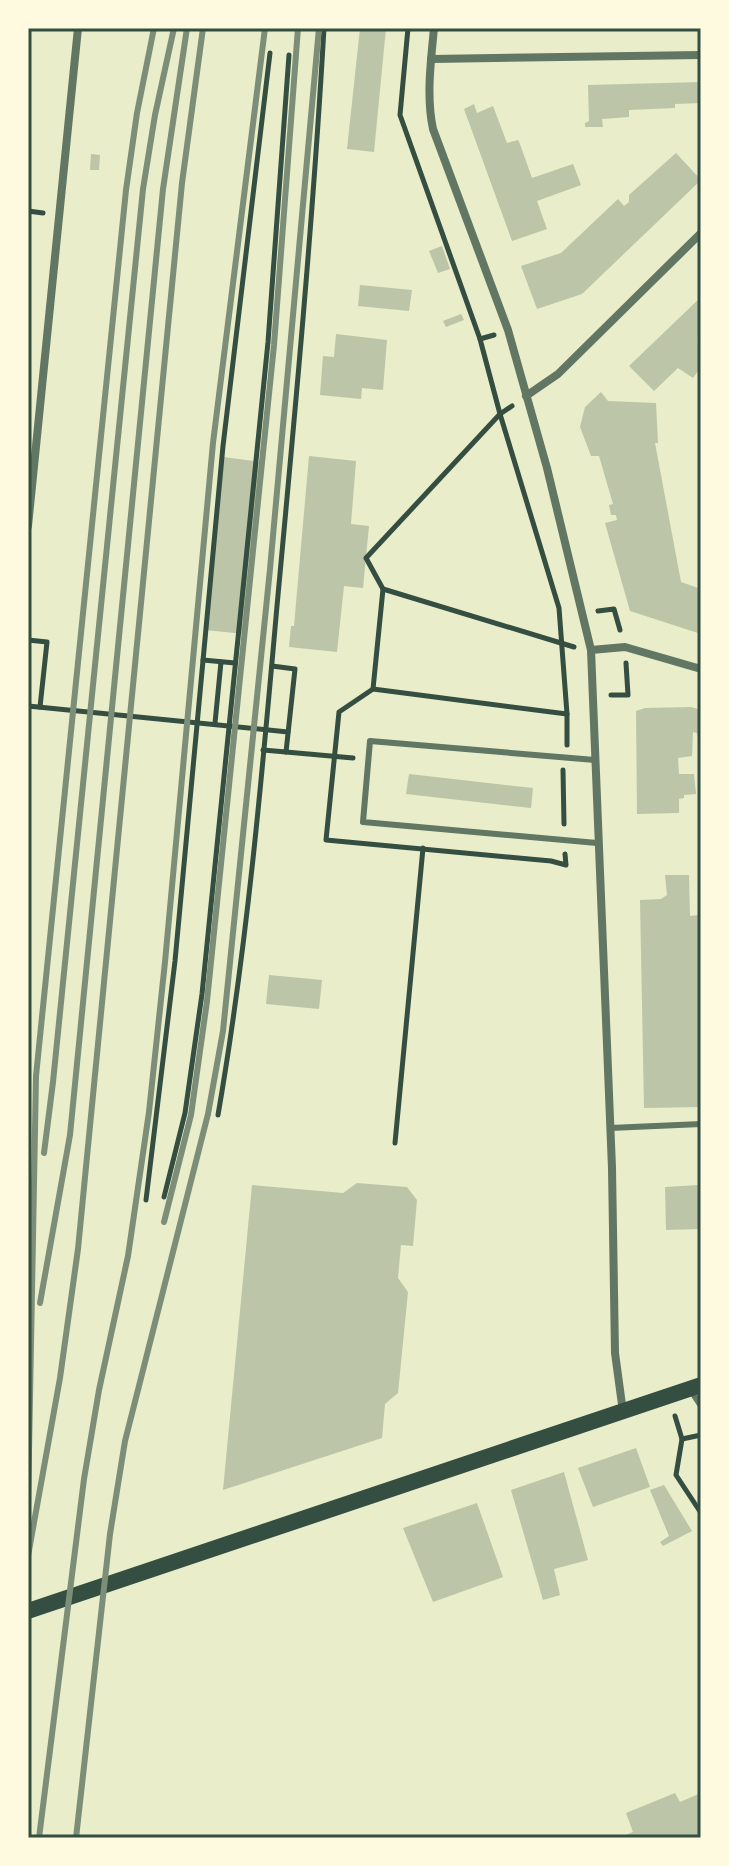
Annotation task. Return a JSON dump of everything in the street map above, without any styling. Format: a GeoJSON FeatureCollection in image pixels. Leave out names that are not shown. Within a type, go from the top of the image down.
{"type":"FeatureCollection","features":[{"type":"Feature","properties":{"kind":"main road"},"geometry":{"type":"LineString","coordinates":[[28,1611],[696,1387]]}},
{"type":"Feature","properties":{"kind":"street"},"geometry":{"type":"LineString","coordinates":[[28,526],[78,28]]}},
{"type":"Feature","properties":{"kind":"street"},"geometry":{"type":"LineString","coordinates":[[434,28],[430,117],[433,129],[508,330],[555,497],[591,650],[610,1128],[615,1353],[623,1412]]}},
{"type":"Feature","properties":{"kind":"street"},"geometry":{"type":"LineString","coordinates":[[431,59],[701,55]]}},
{"type":"Feature","properties":{"kind":"street"},"geometry":{"type":"LineString","coordinates":[[526,396],[558,374],[701,233]]}},
{"type":"Feature","properties":{"kind":"street"},"geometry":{"type":"LineString","coordinates":[[591,650],[633,649],[701,669]]}},
{"type":"Feature","properties":{"kind":"lane"},"geometry":{"type":"LineString","coordinates":[[595,760],[370,741],[363,822],[597,843]]}},
{"type":"Feature","properties":{"kind":"lane"},"geometry":{"type":"LineString","coordinates":[[610,1128],[701,1124]]}},
{"type":"Feature","properties":{"kind":"lane"},"geometry":{"type":"LineString","coordinates":[[696,1387],[701,1406]]}},
{"type":"Feature","properties":{"kind":"path"},"geometry":{"type":"LineString","coordinates":[[218,1115],[234,1015],[272,666],[312,230],[324,28]]}},
{"type":"Feature","properties":{"kind":"path"},"geometry":{"type":"LineString","coordinates":[[408,28],[400,115],[480,339],[559,608],[569,737],[562,777],[566,865]]}},
{"type":"Feature","properties":{"kind":"path"},"geometry":{"type":"LineString","coordinates":[[146,1200],[175,961],[223,446],[270,53]]}},
{"type":"Feature","properties":{"kind":"path"},"geometry":{"type":"LineString","coordinates":[[164,1197],[185,1113],[202,994],[268,342],[289,55]]}},
{"type":"Feature","properties":{"kind":"path"},"geometry":{"type":"LineString","coordinates":[[480,339],[508,330]]}},
{"type":"Feature","properties":{"kind":"path"},"geometry":{"type":"LineString","coordinates":[[526,396],[500,414],[366,558],[383,589],[373,689],[567,714]]}},
{"type":"Feature","properties":{"kind":"path"},"geometry":{"type":"LineString","coordinates":[[383,589],[562,646],[591,650]]}},
{"type":"Feature","properties":{"kind":"path"},"geometry":{"type":"LineString","coordinates":[[28,640],[47,642],[40,707]]}},
{"type":"Feature","properties":{"kind":"path"},"geometry":{"type":"LineString","coordinates":[[203,660],[235,663]]}},
{"type":"Feature","properties":{"kind":"path"},"geometry":{"type":"LineString","coordinates":[[215,723],[221,662]]}},
{"type":"Feature","properties":{"kind":"path"},"geometry":{"type":"LineString","coordinates":[[272,666],[295,669],[286,752]]}},
{"type":"Feature","properties":{"kind":"path"},"geometry":{"type":"LineString","coordinates":[[28,706],[288,732]]}},
{"type":"Feature","properties":{"kind":"path"},"geometry":{"type":"LineString","coordinates":[[263,750],[369,760]]}},
{"type":"Feature","properties":{"kind":"path"},"geometry":{"type":"LineString","coordinates":[[395,1143],[423,848]]}},
{"type":"Feature","properties":{"kind":"path"},"geometry":{"type":"LineString","coordinates":[[670,1396],[682,1439],[676,1475],[701,1513]]}},
{"type":"Feature","properties":{"kind":"path"},"geometry":{"type":"LineString","coordinates":[[682,1439],[701,1435]]}},
{"type":"Feature","properties":{"kind":"building"},"geometry":{"type":"Polygon","coordinates":[[[360,28],[386,28],[374,152],[347,149],[360,28]]]}},
{"type":"Feature","properties":{"kind":"building"},"geometry":{"type":"Polygon","coordinates":[[[701,82],[701,103],[675,104],[675,108],[629,110],[629,117],[602,119],[603,127],[585,127],[589,121],[588,85],[701,82]]]}},
{"type":"Feature","properties":{"kind":"building"},"geometry":{"type":"Polygon","coordinates":[[[474,104],[477,113],[493,106],[507,143],[518,140],[532,178],[573,164],[581,185],[537,201],[547,229],[512,241],[464,109],[474,104]]]}},
{"type":"Feature","properties":{"kind":"building"},"geometry":{"type":"Polygon","coordinates":[[[676,153],[701,180],[582,294],[537,309],[521,266],[561,253],[618,199],[624,206],[629,202],[629,195],[676,153]]]}},
{"type":"Feature","properties":{"kind":"building"},"geometry":{"type":"Polygon","coordinates":[[[91,154],[100,155],[99,170],[90,170],[91,154]]]}},
{"type":"Feature","properties":{"kind":"building"},"geometry":{"type":"Polygon","coordinates":[[[442,246],[450,269],[438,273],[429,251],[442,246]]]}},
{"type":"Feature","properties":{"kind":"building"},"geometry":{"type":"Polygon","coordinates":[[[360,285],[412,290],[409,311],[358,306],[360,285]]]}},
{"type":"Feature","properties":{"kind":"building"},"geometry":{"type":"Polygon","coordinates":[[[701,297],[701,338],[697,342],[701,344],[701,367],[693,378],[678,368],[654,391],[629,366],[701,297]]]}},
{"type":"Feature","properties":{"kind":"building"},"geometry":{"type":"Polygon","coordinates":[[[461,314],[464,320],[446,327],[443,321],[461,314]]]}},
{"type":"Feature","properties":{"kind":"building"},"geometry":{"type":"Polygon","coordinates":[[[336,334],[387,340],[383,390],[362,388],[361,399],[320,395],[323,356],[334,357],[336,334]]]}},
{"type":"Feature","properties":{"kind":"building"},"geometry":{"type":"Polygon","coordinates":[[[601,392],[608,401],[656,403],[658,443],[655,443],[681,582],[701,589],[701,634],[630,611],[605,523],[617,520],[616,515],[611,515],[609,505],[613,504],[599,456],[591,456],[580,427],[585,407],[601,392]]]}},
{"type":"Feature","properties":{"kind":"building"},"geometry":{"type":"Polygon","coordinates":[[[309,456],[356,461],[351,524],[369,526],[363,588],[344,586],[337,652],[289,647],[291,626],[294,626],[309,456]]]}},
{"type":"Feature","properties":{"kind":"building"},"geometry":{"type":"Polygon","coordinates":[[[223,457],[261,462],[244,634],[205,630],[223,457]]]}},
{"type":"Feature","properties":{"kind":"building"},"geometry":{"type":"Polygon","coordinates":[[[691,707],[701,710],[701,752],[697,733],[693,732],[692,756],[678,758],[679,774],[694,774],[696,794],[684,795],[679,799],[679,813],[637,814],[636,711],[691,707]]]}},
{"type":"Feature","properties":{"kind":"building"},"geometry":{"type":"Polygon","coordinates":[[[409,774],[533,788],[531,808],[406,794],[409,774]]]}},
{"type":"Feature","properties":{"kind":"building"},"geometry":{"type":"Polygon","coordinates":[[[665,875],[689,875],[690,916],[699,915],[701,927],[701,1107],[644,1108],[640,900],[661,899],[667,895],[665,875]]]}},
{"type":"Feature","properties":{"kind":"building"},"geometry":{"type":"Polygon","coordinates":[[[269,975],[322,980],[319,1009],[266,1004],[269,975]]]}},
{"type":"Feature","properties":{"kind":"building"},"geometry":{"type":"Polygon","coordinates":[[[357,1183],[407,1187],[417,1200],[413,1246],[401,1245],[398,1278],[408,1292],[398,1393],[385,1404],[382,1438],[223,1490],[252,1185],[343,1193],[357,1183]]]}},
{"type":"Feature","properties":{"kind":"building"},"geometry":{"type":"Polygon","coordinates":[[[699,1185],[701,1229],[666,1230],[665,1187],[699,1185]]]}},
{"type":"Feature","properties":{"kind":"building"},"geometry":{"type":"Polygon","coordinates":[[[636,1448],[650,1487],[593,1507],[578,1468],[636,1448]]]}},
{"type":"Feature","properties":{"kind":"building"},"geometry":{"type":"Polygon","coordinates":[[[564,1472],[588,1560],[554,1569],[560,1595],[543,1600],[511,1490],[564,1472]]]}},
{"type":"Feature","properties":{"kind":"building"},"geometry":{"type":"Polygon","coordinates":[[[664,1485],[692,1531],[663,1546],[660,1542],[669,1536],[650,1490],[664,1485]]]}},
{"type":"Feature","properties":{"kind":"building"},"geometry":{"type":"Polygon","coordinates":[[[477,1503],[503,1577],[433,1602],[403,1528],[477,1503]]]}},
{"type":"Feature","properties":{"kind":"building"},"geometry":{"type":"Polygon","coordinates":[[[675,1793],[680,1802],[701,1793],[701,1838],[618,1838],[633,1832],[626,1813],[675,1793]]]}},
{"type":"Feature","properties":{"kind":"railway"},"geometry":{"type":"LineString","coordinates":[[28,1505],[36,1076],[126,190],[154,28]]}},
{"type":"Feature","properties":{"kind":"railway"},"geometry":{"type":"LineString","coordinates":[[44,1153],[143,189],[174,28]]}},
{"type":"Feature","properties":{"kind":"railway"},"geometry":{"type":"LineString","coordinates":[[40,1303],[70,1135],[163,189],[187,28]]}},
{"type":"Feature","properties":{"kind":"railway"},"geometry":{"type":"LineString","coordinates":[[28,1556],[60,1378],[78,1249],[182,183],[203,28]]}},
{"type":"Feature","properties":{"kind":"railway"},"geometry":{"type":"LineString","coordinates":[[39,1838],[84,1479],[99,1390],[128,1256],[149,1112],[213,443],[265,28]]}},
{"type":"Feature","properties":{"kind":"railway"},"geometry":{"type":"LineString","coordinates":[[164,1222],[191,1115],[207,1001],[274,345],[298,28]]}},
{"type":"Feature","properties":{"kind":"railway"},"geometry":{"type":"LineString","coordinates":[[76,1838],[110,1534],[125,1441],[208,1114],[223,1031],[270,569],[319,28]]}}]}
